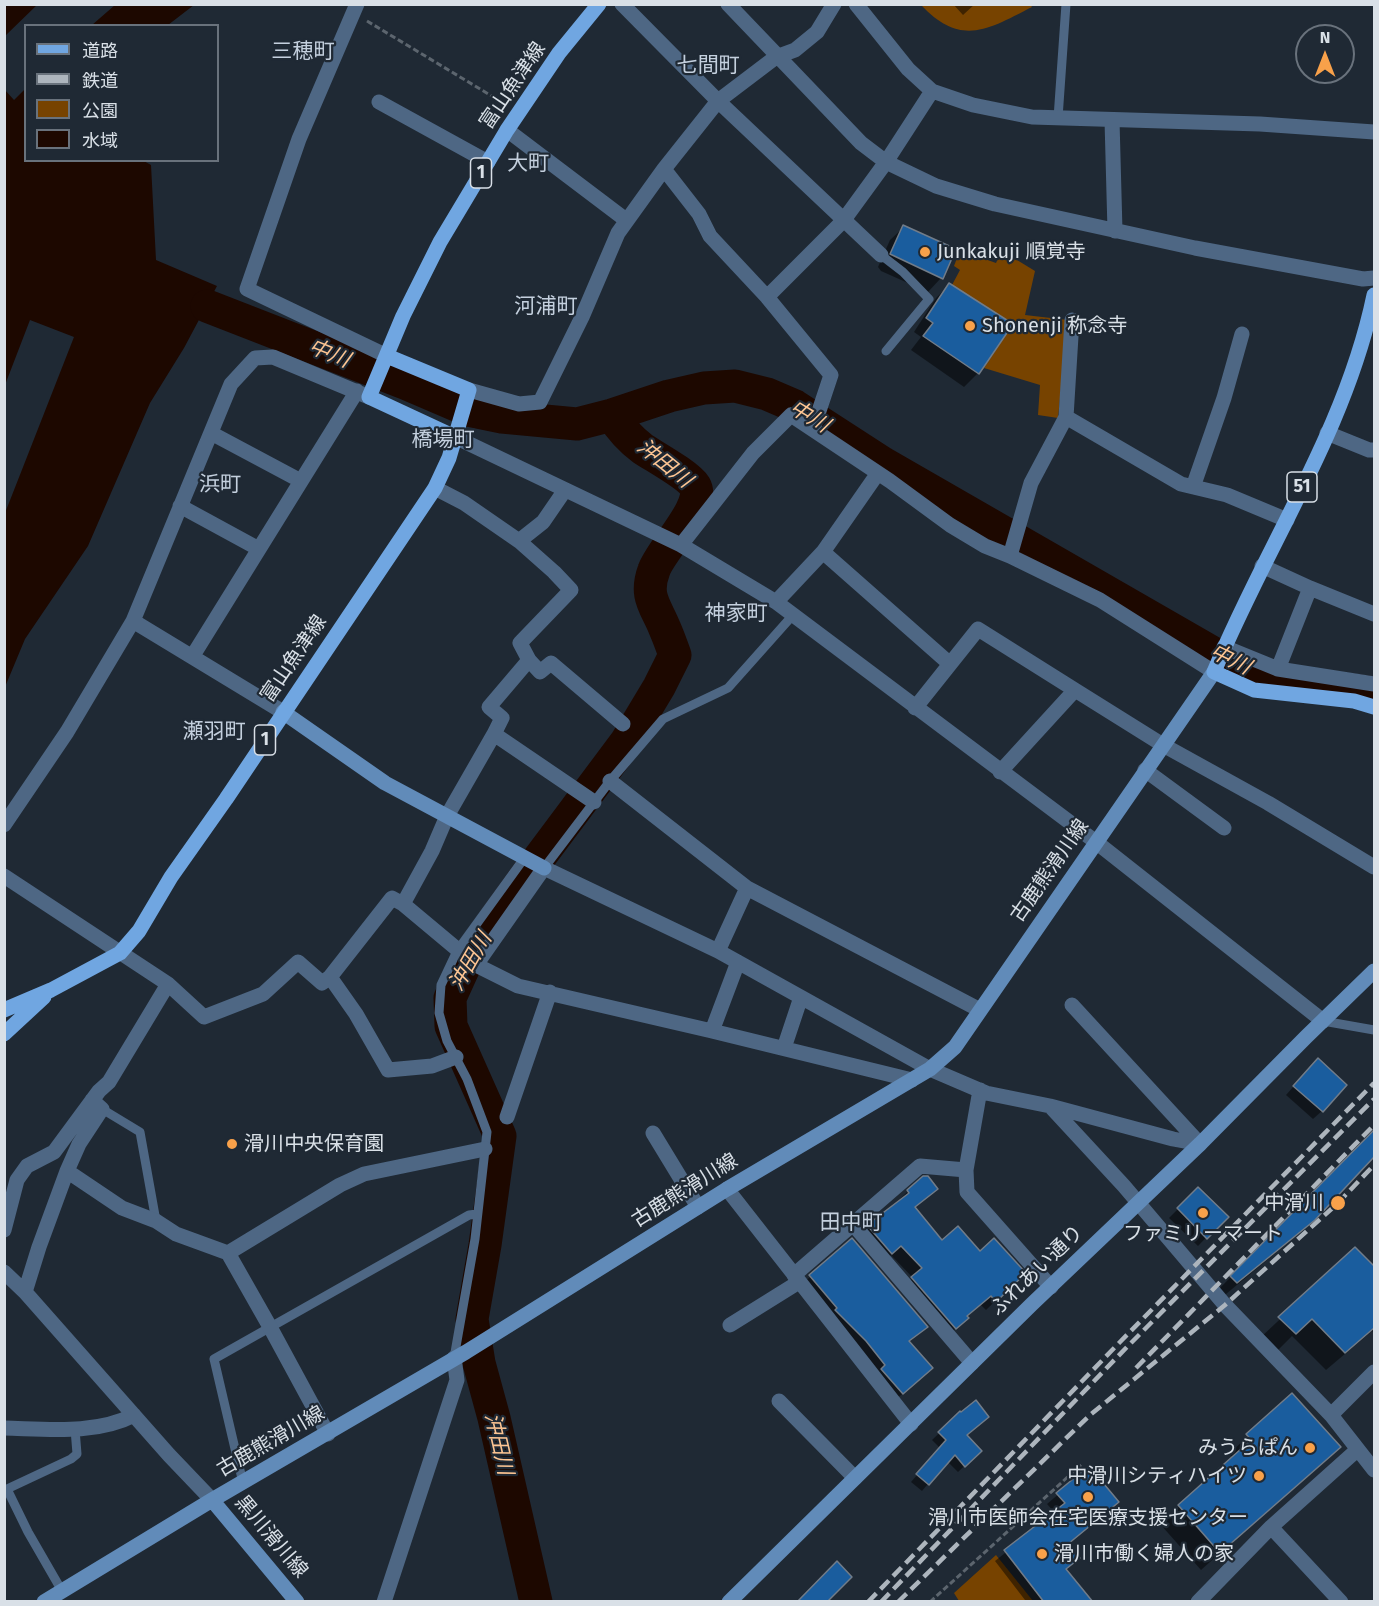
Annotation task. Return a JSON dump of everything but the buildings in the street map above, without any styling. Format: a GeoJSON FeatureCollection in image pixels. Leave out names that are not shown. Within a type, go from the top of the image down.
{"type":"FeatureCollection","features":[{"type":"Feature","properties":{"kind":"main road","name":"富山魚津線"},"geometry":{"type":"LineString","coordinates":[[363,394],[387,356],[403,316],[440,242],[507,130],[559,54],[599,4]]}},
{"type":"Feature","properties":{"kind":"main road","name":"51"},"geometry":{"type":"LineString","coordinates":[[1214,672],[1346,391],[1374,295]]}},
{"type":"Feature","properties":{"kind":"main road"},"geometry":{"type":"LineString","coordinates":[[387,356],[469,390]]}},
{"type":"Feature","properties":{"kind":"main road","name":"富山魚津線"},"geometry":{"type":"LineString","coordinates":[[4,1010],[51,990],[120,953],[139,931],[171,877],[435,488],[449,458],[469,390]]}},
{"type":"Feature","properties":{"kind":"main road"},"geometry":{"type":"LineString","coordinates":[[363,394],[455,437]]}},
{"type":"Feature","properties":{"kind":"main road"},"geometry":{"type":"LineString","coordinates":[[1214,672],[1254,690],[1354,701],[1374,707]]}},
{"type":"Feature","properties":{"kind":"main road","name":"古鹿熊滑川線"},"geometry":{"type":"LineString","coordinates":[[44,1602],[212,1500],[460,1355],[727,1189],[930,1069],[955,1047],[1214,672]]}},
{"type":"Feature","properties":{"kind":"main road"},"geometry":{"type":"LineString","coordinates":[[283,712],[385,783],[544,868]]}},
{"type":"Feature","properties":{"kind":"main road","name":"ふれあい通り"},"geometry":{"type":"LineString","coordinates":[[729,1602],[972,1363],[1200,1144],[1374,971]]}},
{"type":"Feature","properties":{"kind":"main road","name":"富山魚津線"},"geometry":{"type":"LineString","coordinates":[[4,1034],[51,990]]}},
{"type":"Feature","properties":{"kind":"main road","name":"黒川滑川線"},"geometry":{"type":"LineString","coordinates":[[212,1500],[297,1602]]}},
{"type":"Feature","properties":{"kind":"street"},"geometry":{"type":"LineString","coordinates":[[622,4],[718,101],[881,255]]}},
{"type":"Feature","properties":{"kind":"street"},"geometry":{"type":"LineString","coordinates":[[728,4],[776,57],[861,143],[886,162],[936,186],[994,204],[1195,248],[1363,279],[1374,278]]}},
{"type":"Feature","properties":{"kind":"street"},"geometry":{"type":"LineString","coordinates":[[469,390],[519,405],[540,402],[626,220],[718,101],[776,57],[795,50],[816,32],[834,4]]}},
{"type":"Feature","properties":{"kind":"street"},"geometry":{"type":"LineString","coordinates":[[856,4],[908,69],[932,91],[973,105],[1032,117],[1260,124],[1374,132]]}},
{"type":"Feature","properties":{"kind":"street"},"geometry":{"type":"LineString","coordinates":[[355,9],[299,139],[247,289],[387,356]]}},
{"type":"Feature","properties":{"kind":"street"},"geometry":{"type":"LineString","coordinates":[[767,297],[843,221],[886,162],[932,91]]}},
{"type":"Feature","properties":{"kind":"street"},"geometry":{"type":"LineString","coordinates":[[379,102],[488,162]]}},
{"type":"Feature","properties":{"kind":"street"},"geometry":{"type":"LineString","coordinates":[[1112,120],[1115,231]]}},
{"type":"Feature","properties":{"kind":"street"},"geometry":{"type":"LineString","coordinates":[[507,130],[626,220]]}},
{"type":"Feature","properties":{"kind":"street"},"geometry":{"type":"LineString","coordinates":[[664,169],[699,214],[710,236],[767,297],[831,375],[813,429]]}},
{"type":"Feature","properties":{"kind":"street"},"geometry":{"type":"LineString","coordinates":[[1010,556],[1031,483],[1066,417],[1072,320]]}},
{"type":"Feature","properties":{"kind":"street"},"geometry":{"type":"LineString","coordinates":[[1193,487],[1224,398],[1242,334]]}},
{"type":"Feature","properties":{"kind":"street"},"geometry":{"type":"LineString","coordinates":[[4,825],[67,732],[133,621],[231,384],[255,358],[273,357],[363,394],[301,481],[192,657]]}},
{"type":"Feature","properties":{"kind":"street"},"geometry":{"type":"LineString","coordinates":[[681,545],[753,453],[791,415],[950,525],[986,546],[1100,600],[1214,672]]}},
{"type":"Feature","properties":{"kind":"street"},"geometry":{"type":"LineString","coordinates":[[1066,417],[1181,484],[1227,495],[1287,520]]}},
{"type":"Feature","properties":{"kind":"street"},"geometry":{"type":"LineString","coordinates":[[211,433],[301,481]]}},
{"type":"Feature","properties":{"kind":"street"},"geometry":{"type":"LineString","coordinates":[[1327,433],[1374,450]]}},
{"type":"Feature","properties":{"kind":"street"},"geometry":{"type":"LineString","coordinates":[[455,437],[681,545],[776,602],[1096,843],[1323,1021]]}},
{"type":"Feature","properties":{"kind":"street"},"geometry":{"type":"LineString","coordinates":[[776,602],[823,552],[878,473]]}},
{"type":"Feature","properties":{"kind":"street"},"geometry":{"type":"LineString","coordinates":[[435,488],[464,503],[519,541],[571,590],[520,644],[529,660],[540,672],[551,663],[623,724]]}},
{"type":"Feature","properties":{"kind":"street"},"geometry":{"type":"LineString","coordinates":[[519,541],[543,522],[565,490]]}},
{"type":"Feature","properties":{"kind":"street"},"geometry":{"type":"LineString","coordinates":[[180,506],[259,549]]}},
{"type":"Feature","properties":{"kind":"street"},"geometry":{"type":"LineString","coordinates":[[823,552],[950,664]]}},
{"type":"Feature","properties":{"kind":"street"},"geometry":{"type":"LineString","coordinates":[[1262,566],[1374,614]]}},
{"type":"Feature","properties":{"kind":"street"},"geometry":{"type":"LineString","coordinates":[[1278,669],[1310,588]]}},
{"type":"Feature","properties":{"kind":"street"},"geometry":{"type":"LineString","coordinates":[[133,621],[283,712]]}},
{"type":"Feature","properties":{"kind":"street"},"geometry":{"type":"LineString","coordinates":[[915,708],[978,629],[1162,745],[1268,803],[1374,867]]}},
{"type":"Feature","properties":{"kind":"street"},"geometry":{"type":"LineString","coordinates":[[1224,647],[1278,669],[1374,684]]}},
{"type":"Feature","properties":{"kind":"street"},"geometry":{"type":"LineString","coordinates":[[404,904],[432,851],[447,816],[502,718],[489,707],[529,660]]}},
{"type":"Feature","properties":{"kind":"street"},"geometry":{"type":"LineString","coordinates":[[1000,772],[1075,690]]}},
{"type":"Feature","properties":{"kind":"street"},"geometry":{"type":"LineString","coordinates":[[494,734],[594,802]]}},
{"type":"Feature","properties":{"kind":"street"},"geometry":{"type":"LineString","coordinates":[[1145,770],[1224,828]]}},
{"type":"Feature","properties":{"kind":"street"},"geometry":{"type":"LineString","coordinates":[[610,782],[747,888],[980,1010]]}},
{"type":"Feature","properties":{"kind":"street"},"geometry":{"type":"LineString","coordinates":[[476,965],[544,868],[718,951],[930,1069],[980,1090],[1200,1144]]}},
{"type":"Feature","properties":{"kind":"street"},"geometry":{"type":"LineString","coordinates":[[4,876],[168,984],[204,1017],[263,994],[298,962],[322,982],[330,977],[392,898],[404,904],[476,965],[518,986],[912,1080]]}},
{"type":"Feature","properties":{"kind":"street"},"geometry":{"type":"LineString","coordinates":[[718,951],[747,888]]}},
{"type":"Feature","properties":{"kind":"street"},"geometry":{"type":"LineString","coordinates":[[712,1031],[738,962]]}},
{"type":"Feature","properties":{"kind":"street"},"geometry":{"type":"LineString","coordinates":[[330,977],[356,1014],[388,1071],[432,1066],[456,1057]]}},
{"type":"Feature","properties":{"kind":"street"},"geometry":{"type":"LineString","coordinates":[[25,1292],[67,1171],[97,1105],[99,1091],[109,1082],[168,984]]}},
{"type":"Feature","properties":{"kind":"street"},"geometry":{"type":"LineString","coordinates":[[507,1118],[550,992]]}},
{"type":"Feature","properties":{"kind":"street"},"geometry":{"type":"LineString","coordinates":[[784,1048],[801,997]]}},
{"type":"Feature","properties":{"kind":"street"},"geometry":{"type":"LineString","coordinates":[[1072,1005],[1200,1144]]}},
{"type":"Feature","properties":{"kind":"street"},"geometry":{"type":"LineString","coordinates":[[980,1090],[966,1170],[967,1192],[1051,1287]]}},
{"type":"Feature","properties":{"kind":"street"},"geometry":{"type":"LineString","coordinates":[[4,1230],[11,1177],[54,1152],[97,1105]]}},
{"type":"Feature","properties":{"kind":"street"},"geometry":{"type":"LineString","coordinates":[[1050,1106],[1139,1203],[1225,1305],[1331,1415],[1374,1470]]}},
{"type":"Feature","properties":{"kind":"street"},"geometry":{"type":"LineString","coordinates":[[653,1133],[698,1207]]}},
{"type":"Feature","properties":{"kind":"street"},"geometry":{"type":"LineString","coordinates":[[228,1253],[340,1185],[364,1174],[485,1149]]}},
{"type":"Feature","properties":{"kind":"street"},"geometry":{"type":"LineString","coordinates":[[730,1325],[796,1278],[853,1224],[920,1166],[966,1170]]}},
{"type":"Feature","properties":{"kind":"street"},"geometry":{"type":"LineString","coordinates":[[67,1171],[122,1208],[156,1221],[176,1234],[228,1253],[328,1434]]}},
{"type":"Feature","properties":{"kind":"street"},"geometry":{"type":"LineString","coordinates":[[727,1189],[910,1424]]}},
{"type":"Feature","properties":{"kind":"street"},"geometry":{"type":"LineString","coordinates":[[853,1224],[972,1363]]}},
{"type":"Feature","properties":{"kind":"street"},"geometry":{"type":"LineString","coordinates":[[4,1272],[25,1292],[212,1500]]}},
{"type":"Feature","properties":{"kind":"street"},"geometry":{"type":"LineString","coordinates":[[384,1602],[457,1380],[460,1355]]}},
{"type":"Feature","properties":{"kind":"street"},"geometry":{"type":"LineString","coordinates":[[1331,1415],[1374,1372]]}},
{"type":"Feature","properties":{"kind":"street"},"geometry":{"type":"LineString","coordinates":[[779,1401],[855,1478]]}},
{"type":"Feature","properties":{"kind":"street"},"geometry":{"type":"LineString","coordinates":[[4,1428],[75,1429],[121,1422],[134,1415]]}},
{"type":"Feature","properties":{"kind":"street"},"geometry":{"type":"LineString","coordinates":[[1198,1602],[1271,1527],[1357,1450]]}},
{"type":"Feature","properties":{"kind":"street"},"geometry":{"type":"LineString","coordinates":[[1271,1527],[1341,1602]]}},
{"type":"Feature","properties":{"kind":"lane"},"geometry":{"type":"LineString","coordinates":[[1058,118],[1066,4]]}},
{"type":"Feature","properties":{"kind":"lane"},"geometry":{"type":"LineString","coordinates":[[881,255],[903,272],[930,299],[886,351]]}},
{"type":"Feature","properties":{"kind":"lane"},"geometry":{"type":"LineString","coordinates":[[544,868],[610,782],[663,720],[728,688],[793,615]]}},
{"type":"Feature","properties":{"kind":"lane"},"geometry":{"type":"LineString","coordinates":[[460,1355],[487,1132],[467,1079],[447,1041],[439,1013],[441,985],[458,951],[525,857]]}},
{"type":"Feature","properties":{"kind":"lane"},"geometry":{"type":"LineString","coordinates":[[1323,1021],[1374,1030]]}},
{"type":"Feature","properties":{"kind":"lane"},"geometry":{"type":"LineString","coordinates":[[97,1105],[140,1131],[156,1221]]}},
{"type":"Feature","properties":{"kind":"lane"},"geometry":{"type":"LineString","coordinates":[[243,1483],[214,1359],[469,1215],[477,1214]]}},
{"type":"Feature","properties":{"kind":"lane"},"geometry":{"type":"LineString","coordinates":[[62,1591],[28,1532],[7,1489],[77,1454],[75,1429]]}},
{"type":"Feature","properties":{"kind":"path"},"geometry":{"type":"LineString","coordinates":[[355,9],[519,113]]}},
{"type":"Feature","properties":{"kind":"path"},"geometry":{"type":"LineString","coordinates":[[930,1602],[1082,1464]]}},
{"type":"Feature","properties":{"kind":"green space"},"geometry":{"type":"Polygon","coordinates":[[[1030,4],[1032,7],[1001,22],[988,28],[975,30],[962,30],[949,26],[935,18],[921,5],[1030,4]]]}},
{"type":"Feature","properties":{"kind":"green space"},"geometry":{"type":"Polygon","coordinates":[[[960,250],[996,263],[1000,254],[1017,260],[1035,271],[1025,315],[1068,320],[1058,418],[1038,415],[1040,385],[984,368],[1013,324],[952,285],[960,270],[954,266],[960,250]]]}},
{"type":"Feature","properties":{"kind":"green space"},"geometry":{"type":"Polygon","coordinates":[[[996,1555],[1033,1601],[959,1601],[954,1593],[996,1555]]]}},
{"type":"Feature","properties":{"kind":"water"},"geometry":{"type":"Polygon","coordinates":[[[5,5],[194,5],[169,24],[24,24],[24,162],[146,162],[151,165],[156,260],[217,286],[184,348],[150,403],[88,546],[25,639],[5,687],[5,5]]]}},
{"type":"Feature","properties":{"kind":"pier"},"geometry":{"type":"Polygon","coordinates":[[[37,5],[115,5],[93,24],[24,24],[24,90],[14,100],[5,90],[5,36],[37,5]]]}},
{"type":"Feature","properties":{"kind":"pier"},"geometry":{"type":"Polygon","coordinates":[[[30,320],[74,337],[5,513],[5,385],[30,320]]]}},
{"type":"Feature","properties":{"kind":"waterway","name":"中川"},"geometry":{"type":"LineString","coordinates":[[207,306],[468,410],[502,417],[577,424],[669,396],[704,388],[735,386],[767,394],[795,406],[883,463],[1229,662],[1268,678],[1374,693]]}},
{"type":"Feature","properties":{"kind":"waterway","name":"沖田川"},"geometry":{"type":"LineString","coordinates":[[536,1602],[494,1418],[479,1363],[472,1319],[500,1136],[451,1026],[450,998],[470,954],[626,742],[675,655],[652,601],[650,587],[658,562],[694,504],[697,494],[695,486],[630,438],[612,415]]}},
{"type":"Feature","properties":{"kind":"railway"},"geometry":{"type":"LineString","coordinates":[[868,1602],[1374,1083]]}},
{"type":"Feature","properties":{"kind":"railway"},"geometry":{"type":"LineString","coordinates":[[881,1602],[1126,1348],[1374,1099]]}},
{"type":"Feature","properties":{"kind":"railway"},"geometry":{"type":"LineString","coordinates":[[1136,1368],[1374,1125]]}},
{"type":"Feature","properties":{"kind":"railway"},"geometry":{"type":"LineString","coordinates":[[898,1602],[1090,1415],[1225,1305],[1338,1203],[1374,1165]]}},
{"type":"Feature","properties":{"kind":"place","name":"Junkakuji 順覚寺"},"geometry":{"type":"Point","coordinates":[925,252]}},
{"type":"Feature","properties":{"kind":"place","name":"Shonenji 称念寺"},"geometry":{"type":"Point","coordinates":[970,326]}},
{"type":"Feature","properties":{"kind":"place","name":"滑川中央保育園"},"geometry":{"type":"Point","coordinates":[232,1144]}},
{"type":"Feature","properties":{"kind":"place","name":"中滑川"},"geometry":{"type":"Point","coordinates":[1338,1203]}},
{"type":"Feature","properties":{"kind":"place","name":"ファミリーマート"},"geometry":{"type":"Point","coordinates":[1203,1213]}},
{"type":"Feature","properties":{"kind":"place","name":"みうらぱん"},"geometry":{"type":"Point","coordinates":[1310,1448]}},
{"type":"Feature","properties":{"kind":"place","name":"中滑川シティハイツ"},"geometry":{"type":"Point","coordinates":[1259,1476]}},
{"type":"Feature","properties":{"kind":"place","name":"滑川市医師会在宅医療支援センター"},"geometry":{"type":"Point","coordinates":[1088,1497]}},
{"type":"Feature","properties":{"kind":"place","name":"滑川市働く婦人の家"},"geometry":{"type":"Point","coordinates":[1042,1554]}},
{"type":"Feature","properties":{"kind":"district","name":"三穂町"},"geometry":{"type":"Point","coordinates":[303,52]}},
{"type":"Feature","properties":{"kind":"district","name":"七間町"},"geometry":{"type":"Point","coordinates":[708,66]}},
{"type":"Feature","properties":{"kind":"district","name":"大町"},"geometry":{"type":"Point","coordinates":[528,164]}},
{"type":"Feature","properties":{"kind":"district","name":"河浦町"},"geometry":{"type":"Point","coordinates":[546,307]}},
{"type":"Feature","properties":{"kind":"district","name":"橋場町"},"geometry":{"type":"Point","coordinates":[443,440]}},
{"type":"Feature","properties":{"kind":"district","name":"浜町"},"geometry":{"type":"Point","coordinates":[220,485]}},
{"type":"Feature","properties":{"kind":"district","name":"神家町"},"geometry":{"type":"Point","coordinates":[736,614]}},
{"type":"Feature","properties":{"kind":"district","name":"瀬羽町"},"geometry":{"type":"Point","coordinates":[214,732]}},
{"type":"Feature","properties":{"kind":"district","name":"田中町"},"geometry":{"type":"Point","coordinates":[851,1223]}}]}
